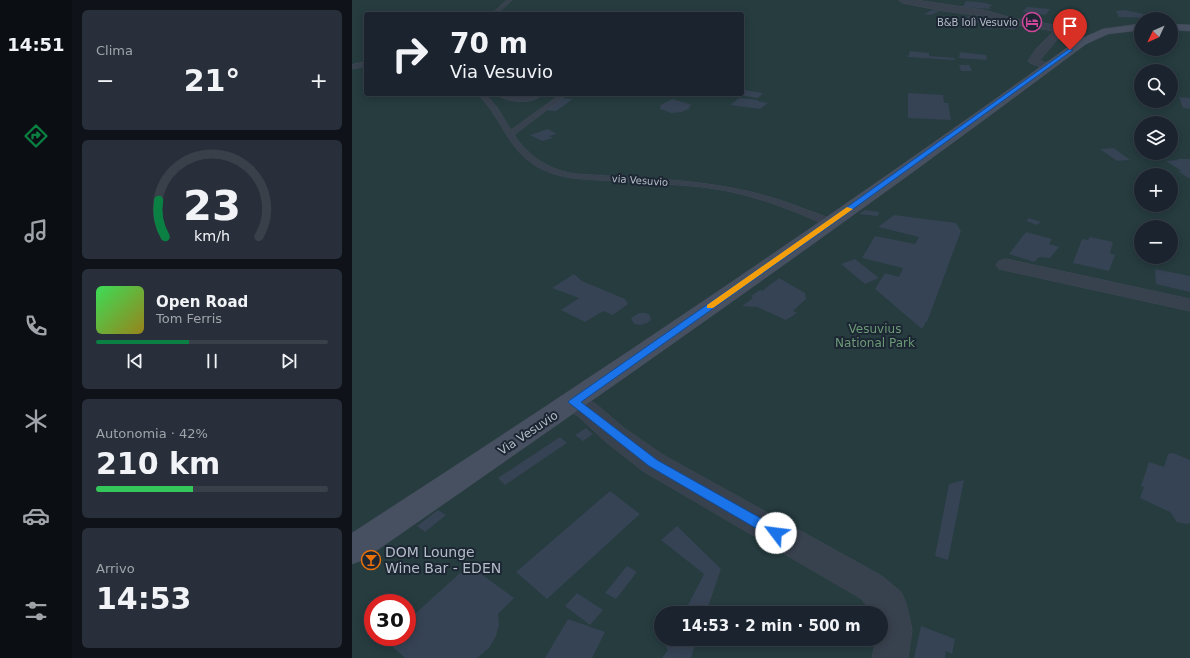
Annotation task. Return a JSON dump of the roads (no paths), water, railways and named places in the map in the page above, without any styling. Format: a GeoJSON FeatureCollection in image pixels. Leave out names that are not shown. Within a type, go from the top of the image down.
{"type":"FeatureCollection","features":[{"type":"Feature","properties":{"kind":"street"},"geometry":{"type":"LineString","coordinates":[[903,0],[943,8],[984,13],[1011,21],[1061,29],[1040,51],[1034,61],[1048,66]]}},
{"type":"Feature","properties":{"kind":"street"},"geometry":{"type":"LineString","coordinates":[[1178,27],[1190,28]]}},
{"type":"Feature","properties":{"kind":"street","name":"Via Vesuvio"},"geometry":{"type":"LineString","coordinates":[[352,550],[573,402],[1094,35],[1106,31],[1134,28]]}},
{"type":"Feature","properties":{"kind":"street"},"geometry":{"type":"LineString","coordinates":[[1006,265],[1190,305]]}},
{"type":"Feature","properties":{"kind":"street"},"geometry":{"type":"LineString","coordinates":[[573,402],[587,410],[615,435],[653,463],[871,587],[889,604],[895,630],[890,658]]}},
{"type":"Feature","properties":{"kind":"lane"},"geometry":{"type":"LineString","coordinates":[[496,12],[510,0]]}},
{"type":"Feature","properties":{"kind":"lane"},"geometry":{"type":"LineString","coordinates":[[352,67],[364,64]]}},
{"type":"Feature","properties":{"kind":"lane","name":"via Vesuvio"},"geometry":{"type":"LineString","coordinates":[[484,96],[490,101],[514,143],[530,158],[557,173],[714,186],[755,194],[790,205],[829,223]]}},
{"type":"Feature","properties":{"kind":"lane"},"geometry":{"type":"LineString","coordinates":[[507,96],[518,99],[537,96]]}},
{"type":"Feature","properties":{"kind":"lane"},"geometry":{"type":"LineString","coordinates":[[509,135],[562,96]]}},
{"type":"Feature","properties":{"kind":"place","name":"B&B Iolì Vesuvio"},"geometry":{"type":"Point","coordinates":[1032,22]}},
{"type":"Feature","properties":{"kind":"place","name":"DOM Lounge Wine Bar - EDEN"},"geometry":{"type":"Point","coordinates":[371,560]}},
{"type":"Feature","properties":{"kind":"park label","name":"Vesuvius National Park"},"geometry":{"type":"Point","coordinates":[875,336]}}]}
